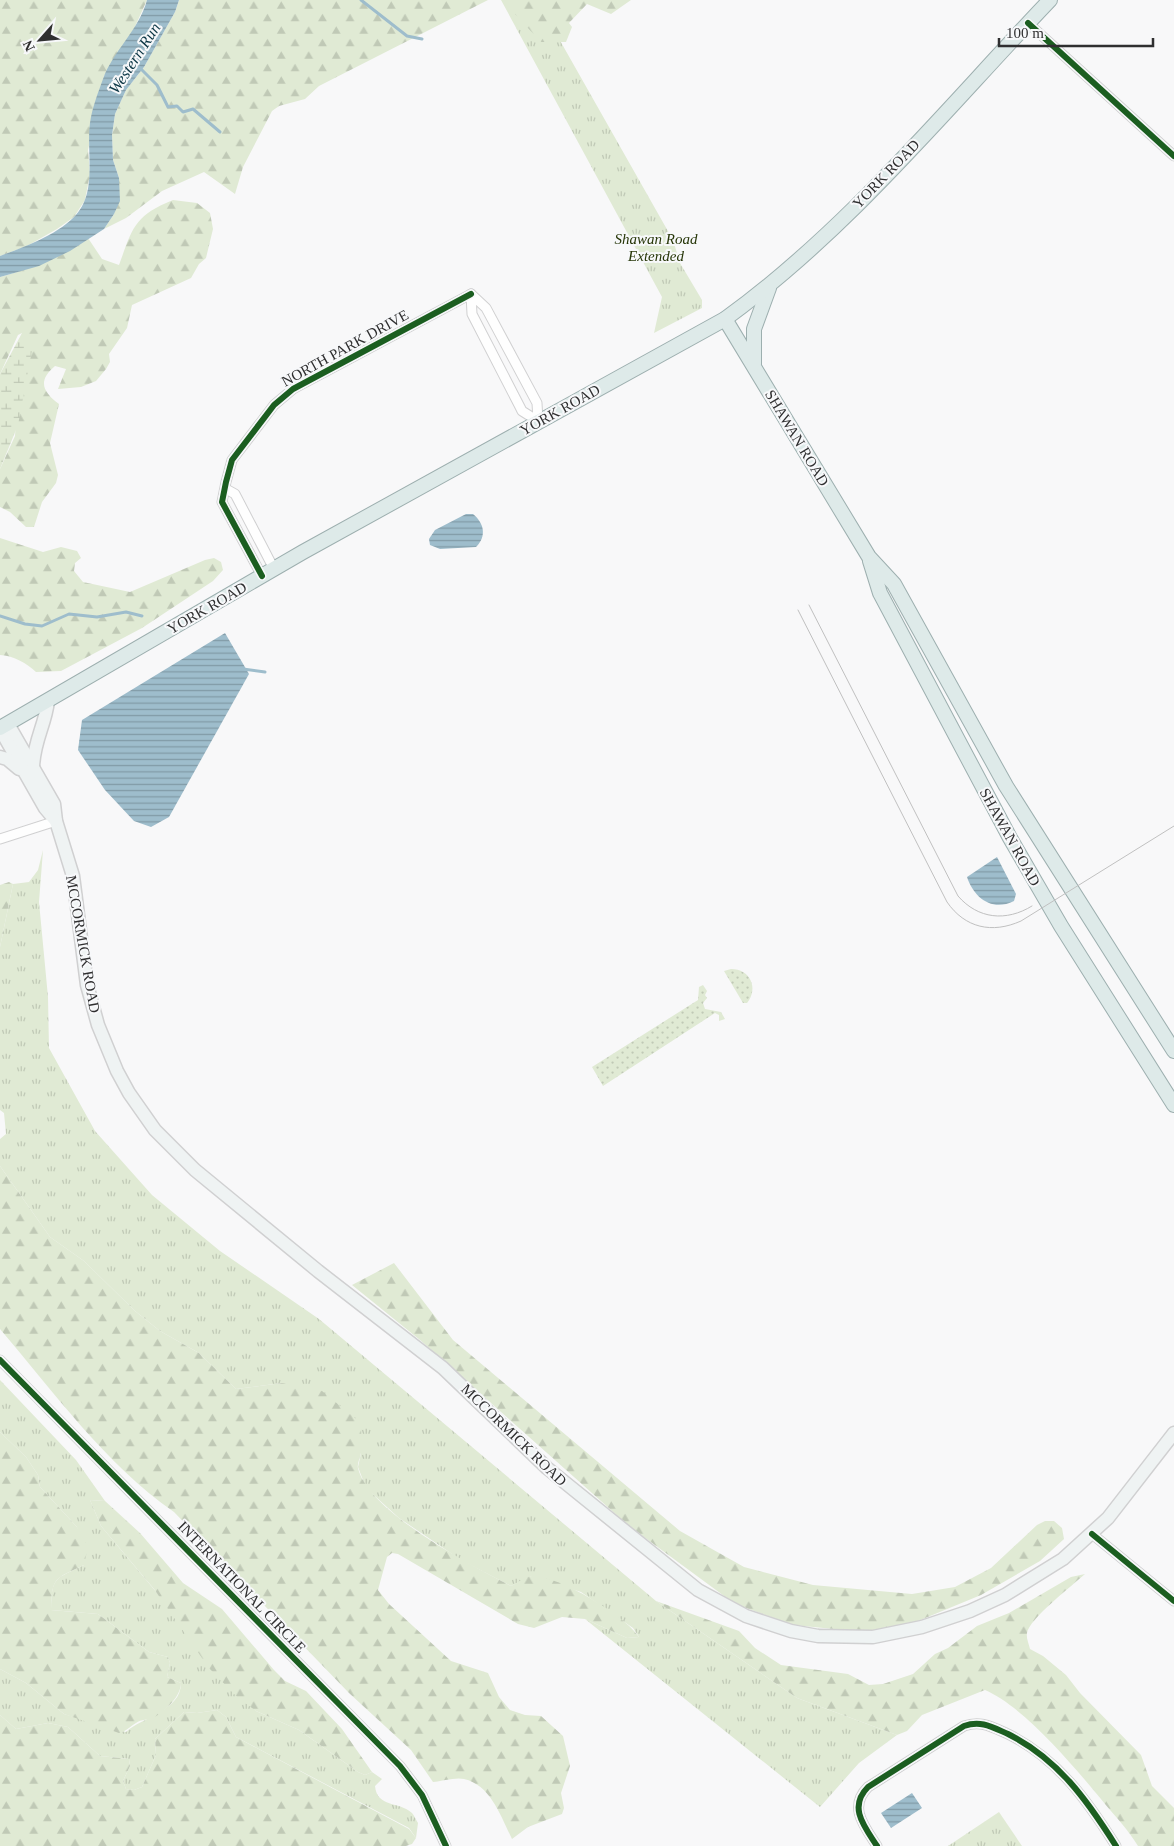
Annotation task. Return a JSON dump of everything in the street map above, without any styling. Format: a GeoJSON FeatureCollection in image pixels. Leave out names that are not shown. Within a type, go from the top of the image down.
{"type":"FeatureCollection","features":[{"type":"Feature","properties":{"kind":"main road","name":"YORK ROAD"},"geometry":{"type":"LineString","coordinates":[[3,727],[268,572],[725,319],[770,286],[866,195],[1050,0]]}},
{"type":"Feature","properties":{"kind":"main road"},"geometry":{"type":"LineString","coordinates":[[754,367],[754,329],[770,286]]}},
{"type":"Feature","properties":{"kind":"main road","name":"SHAWAN ROAD"},"geometry":{"type":"LineString","coordinates":[[725,319],[868,557],[880,592],[963,750],[1048,904],[1174,1105]]}},
{"type":"Feature","properties":{"kind":"main road","name":"SHAWAN ROAD"},"geometry":{"type":"LineString","coordinates":[[868,557],[894,584],[980,742],[1174,1051]]}},
{"type":"Feature","properties":{"kind":"main road"},"geometry":{"type":"LineString","coordinates":[[0,757],[30,771],[37,736],[46,719],[48,701]]}},
{"type":"Feature","properties":{"kind":"main road","name":"MCCORMICK ROAD"},"geometry":{"type":"LineString","coordinates":[[3,727],[30,771],[45,808],[56,821],[73,876],[87,985],[98,1025],[121,1078],[154,1130],[196,1170],[318,1271],[443,1368],[547,1468],[698,1590],[746,1616],[792,1631],[842,1638],[872,1637],[922,1627],[988,1603],[1042,1574],[1092,1534],[1120,1503],[1174,1433]]}},
{"type":"Feature","properties":{"kind":"main road"},"geometry":{"type":"LineString","coordinates":[[963,750],[980,742]]}},
{"type":"Feature","properties":{"kind":"street"},"geometry":{"type":"LineString","coordinates":[[1028,22],[1174,156]]}},
{"type":"Feature","properties":{"kind":"street"},"geometry":{"type":"LineString","coordinates":[[471,294],[472,314],[522,411],[538,421]]}},
{"type":"Feature","properties":{"kind":"street"},"geometry":{"type":"LineString","coordinates":[[471,294],[486,308],[537,403],[538,421]]}},
{"type":"Feature","properties":{"kind":"street","name":"NORTH PARK DRIVE"},"geometry":{"type":"LineString","coordinates":[[268,572],[222,502],[226,489],[227,473],[232,460],[274,405],[287,393],[471,294]]}},
{"type":"Feature","properties":{"kind":"street"},"geometry":{"type":"LineString","coordinates":[[226,489],[235,494],[268,572]]}},
{"type":"Feature","properties":{"kind":"street"},"geometry":{"type":"LineString","coordinates":[[0,839],[56,821]]}},
{"type":"Feature","properties":{"kind":"street","name":"INTERNATIONAL CIRCLE"},"geometry":{"type":"LineString","coordinates":[[0,1360],[400,1766],[422,1795],[446,1846]]}},
{"type":"Feature","properties":{"kind":"street"},"geometry":{"type":"LineString","coordinates":[[1092,1534],[1174,1601]]}},
{"type":"Feature","properties":{"kind":"street"},"geometry":{"type":"LineString","coordinates":[[877,1846],[858,1815],[858,1800],[862,1793],[868,1787],[964,1726],[980,1723],[1031,1746],[1043,1756],[1082,1794],[1116,1846]]}},
{"type":"Feature","properties":{"kind":"green space"},"geometry":{"type":"Polygon","coordinates":[[[0,0],[147,0],[133,31],[104,76],[88,150],[90,174],[85,200],[74,217],[57,229],[27,246],[0,256],[0,0]]]}},
{"type":"Feature","properties":{"kind":"green space"},"geometry":{"type":"Polygon","coordinates":[[[179,0],[488,0],[319,86],[305,99],[279,106],[272,111],[243,167],[235,194],[204,172],[162,191],[126,218],[104,229],[114,214],[119,178],[113,160],[112,135],[115,114],[126,90],[144,67],[175,12],[179,0]]]}},
{"type":"Feature","properties":{"kind":"green space","name":"Shawan Road Extended"},"geometry":{"type":"Polygon","coordinates":[[[501,0],[537,0],[673,240],[680,263],[702,300],[702,308],[654,333],[662,297],[501,0]]]}},
{"type":"Feature","properties":{"kind":"green space"},"geometry":{"type":"Polygon","coordinates":[[[502,0],[631,0],[611,14],[587,4],[569,23],[572,27],[566,42],[541,42],[502,0]]]}},
{"type":"Feature","properties":{"kind":"green space"},"geometry":{"type":"Polygon","coordinates":[[[173,200],[197,203],[210,213],[213,229],[206,258],[199,264],[191,278],[132,305],[127,328],[109,354],[110,362],[106,369],[96,381],[81,387],[58,389],[66,369],[55,366],[49,371],[44,381],[44,386],[49,395],[59,404],[50,443],[58,475],[56,483],[42,502],[34,527],[26,527],[10,512],[0,507],[0,469],[15,436],[22,333],[18,335],[0,374],[0,277],[46,261],[88,238],[102,259],[119,265],[137,224],[150,212],[173,200]]]}},
{"type":"Feature","properties":{"kind":"green space"},"geometry":{"type":"Polygon","coordinates":[[[22,333],[32,350],[18,425],[0,469],[0,374],[22,333]]]}},
{"type":"Feature","properties":{"kind":"green space"},"geometry":{"type":"Polygon","coordinates":[[[0,538],[43,552],[61,547],[77,551],[81,558],[75,563],[74,571],[83,582],[130,592],[205,560],[214,558],[221,562],[223,570],[213,581],[142,628],[61,671],[36,672],[19,661],[0,655],[0,538]]]}},
{"type":"Feature","properties":{"kind":"green space"},"geometry":{"type":"Polygon","coordinates":[[[43,850],[39,902],[48,997],[49,1048],[95,1131],[152,1195],[220,1251],[319,1319],[656,1601],[797,1698],[897,1735],[859,1763],[820,1807],[585,1619],[627,1638],[639,1637],[633,1628],[581,1592],[531,1576],[511,1586],[461,1560],[399,1518],[366,1488],[358,1467],[361,1453],[282,1383],[236,1389],[199,1353],[160,1331],[135,1311],[84,1261],[50,1237],[0,1166],[0,1139],[6,1134],[4,1113],[0,1110],[0,947],[13,884],[29,882],[38,870],[43,850]]]}},
{"type":"Feature","properties":{"kind":"green space"},"geometry":{"type":"Polygon","coordinates":[[[9,882],[13,884],[0,947],[0,885],[9,882]]]}},
{"type":"Feature","properties":{"kind":"green space"},"geometry":{"type":"Polygon","coordinates":[[[731,969],[743,972],[751,980],[751,997],[747,1003],[743,1003],[724,971],[731,969]]]}},
{"type":"Feature","properties":{"kind":"green space"},"geometry":{"type":"Polygon","coordinates":[[[703,985],[707,991],[705,995],[707,998],[703,1003],[705,1009],[721,1012],[725,1019],[719,1021],[719,1015],[715,1013],[603,1086],[592,1067],[698,1000],[699,987],[703,985]]]}},
{"type":"Feature","properties":{"kind":"green space"},"geometry":{"type":"Polygon","coordinates":[[[0,1166],[50,1237],[84,1261],[135,1311],[160,1331],[199,1353],[236,1389],[282,1383],[322,1391],[361,1423],[361,1453],[358,1468],[366,1485],[381,1502],[424,1536],[511,1586],[524,1578],[532,1576],[544,1577],[574,1589],[606,1608],[632,1628],[639,1637],[627,1638],[585,1619],[562,1617],[534,1628],[518,1624],[398,1554],[392,1553],[387,1557],[378,1590],[389,1604],[451,1661],[488,1673],[499,1697],[510,1710],[525,1715],[541,1716],[563,1736],[570,1766],[561,1793],[564,1808],[562,1814],[528,1827],[512,1839],[494,1803],[473,1782],[464,1779],[453,1779],[433,1782],[411,1750],[349,1693],[174,1512],[125,1472],[81,1426],[0,1329],[0,1166]]]}},
{"type":"Feature","properties":{"kind":"green space"},"geometry":{"type":"Polygon","coordinates":[[[394,1263],[453,1340],[680,1531],[744,1567],[813,1585],[912,1594],[955,1587],[991,1568],[1037,1525],[1045,1521],[1054,1521],[1062,1528],[1064,1539],[1040,1561],[981,1595],[918,1621],[864,1632],[793,1625],[735,1604],[629,1526],[420,1340],[352,1285],[394,1263]]]}},
{"type":"Feature","properties":{"kind":"green space"},"geometry":{"type":"Polygon","coordinates":[[[0,1380],[76,1460],[105,1501],[90,1500],[101,1526],[256,1711],[299,1730],[358,1772],[365,1775],[372,1772],[382,1779],[375,1786],[377,1793],[384,1801],[407,1809],[412,1813],[418,1823],[416,1838],[409,1828],[236,1737],[226,1717],[217,1710],[197,1713],[184,1712],[155,1739],[156,1755],[142,1787],[134,1790],[126,1789],[123,1781],[130,1766],[129,1759],[100,1756],[68,1727],[48,1723],[16,1729],[0,1715],[0,1669],[26,1683],[64,1714],[126,1732],[168,1707],[179,1693],[181,1683],[167,1677],[170,1663],[168,1657],[149,1652],[98,1614],[51,1610],[52,1591],[57,1580],[84,1565],[77,1527],[40,1487],[38,1475],[26,1457],[0,1432],[0,1380]]]}},
{"type":"Feature","properties":{"kind":"green space"},"geometry":{"type":"Polygon","coordinates":[[[0,1432],[26,1457],[38,1475],[40,1487],[77,1527],[88,1547],[84,1565],[61,1576],[54,1585],[51,1610],[98,1614],[149,1652],[168,1657],[170,1663],[167,1677],[181,1683],[180,1688],[172,1702],[155,1717],[138,1722],[119,1733],[64,1714],[26,1683],[0,1669],[0,1432]]]}},
{"type":"Feature","properties":{"kind":"green space"},"geometry":{"type":"Polygon","coordinates":[[[90,1500],[105,1501],[140,1533],[183,1583],[222,1609],[285,1681],[306,1691],[342,1729],[372,1772],[365,1775],[358,1772],[299,1730],[256,1711],[236,1696],[209,1668],[154,1589],[101,1526],[90,1500]]]}},
{"type":"Feature","properties":{"kind":"green space"},"geometry":{"type":"Polygon","coordinates":[[[1085,1574],[1035,1619],[1027,1633],[1030,1649],[1043,1656],[1066,1675],[1080,1693],[1141,1755],[1152,1786],[1174,1808],[1174,1846],[1138,1846],[1118,1819],[1050,1741],[1017,1710],[985,1690],[922,1715],[907,1731],[897,1735],[797,1698],[656,1601],[739,1631],[755,1648],[781,1665],[848,1674],[869,1685],[883,1684],[913,1674],[935,1654],[948,1648],[977,1626],[1009,1613],[1071,1577],[1085,1574]]]}},
{"type":"Feature","properties":{"kind":"green space"},"geometry":{"type":"Polygon","coordinates":[[[217,1710],[226,1717],[236,1737],[409,1829],[416,1838],[412,1844],[406,1846],[0,1846],[0,1715],[16,1729],[48,1723],[68,1727],[100,1756],[129,1759],[130,1766],[123,1781],[126,1789],[134,1790],[142,1787],[156,1755],[155,1739],[184,1712],[197,1713],[217,1710]]]}},
{"type":"Feature","properties":{"kind":"green space"},"geometry":{"type":"Polygon","coordinates":[[[999,1812],[1022,1846],[948,1846],[999,1812]]]}},
{"type":"Feature","properties":{"kind":"water","name":"Western Run"},"geometry":{"type":"Polygon","coordinates":[[[147,0],[179,0],[175,12],[144,67],[126,90],[115,114],[112,135],[113,160],[119,178],[120,201],[114,214],[104,229],[70,251],[39,266],[0,277],[0,256],[58,230],[74,217],[81,208],[89,185],[89,135],[95,101],[107,69],[138,21],[147,0]]]}},
{"type":"Feature","properties":{"kind":"water"},"geometry":{"type":"Polygon","coordinates":[[[466,514],[473,514],[482,525],[482,538],[476,547],[440,549],[430,545],[429,539],[435,530],[466,514]]]}},
{"type":"Feature","properties":{"kind":"water"},"geometry":{"type":"Polygon","coordinates":[[[225,633],[249,674],[169,817],[151,827],[134,821],[105,790],[78,750],[82,720],[225,633]]]}},
{"type":"Feature","properties":{"kind":"water"},"geometry":{"type":"Polygon","coordinates":[[[997,857],[1016,894],[1014,901],[998,905],[991,904],[979,897],[970,885],[967,877],[997,857]]]}},
{"type":"Feature","properties":{"kind":"water"},"geometry":{"type":"Polygon","coordinates":[[[912,1793],[922,1808],[891,1828],[881,1813],[912,1793]]]}},
{"type":"Feature","properties":{"kind":"waterway"},"geometry":{"type":"LineString","coordinates":[[361,0],[407,36],[422,39]]}},
{"type":"Feature","properties":{"kind":"waterway","name":"Western Run"},"geometry":{"type":"LineString","coordinates":[[139,67],[157,85],[168,107],[177,106],[183,112],[193,109],[220,132]]}},
{"type":"Feature","properties":{"kind":"waterway"},"geometry":{"type":"LineString","coordinates":[[0,616],[25,624],[42,626],[69,614],[97,617],[126,612],[142,616]]}},
{"type":"Feature","properties":{"kind":"waterway"},"geometry":{"type":"LineString","coordinates":[[243,669],[265,672]]}},
{"type":"Feature","properties":{"kind":"tram line"},"geometry":{"type":"LineString","coordinates":[[809,605],[958,896],[974,910],[993,916],[1012,914],[1032,906]]}},
{"type":"Feature","properties":{"kind":"tram line"},"geometry":{"type":"LineString","coordinates":[[798,610],[947,902],[962,918],[971,923],[990,928],[1021,921],[1174,826]]}},
{"type":"Feature","properties":{"kind":"cycle path"},"geometry":{"type":"LineString","coordinates":[[1028,23],[1174,156]]}},
{"type":"Feature","properties":{"kind":"cycle path"},"geometry":{"type":"LineString","coordinates":[[262,576],[222,502],[232,460],[274,405],[293,389],[471,294]]}},
{"type":"Feature","properties":{"kind":"cycle path"},"geometry":{"type":"LineString","coordinates":[[0,1360],[400,1766],[422,1795],[446,1846]]}},
{"type":"Feature","properties":{"kind":"cycle path"},"geometry":{"type":"LineString","coordinates":[[1092,1534],[1174,1601]]}},
{"type":"Feature","properties":{"kind":"cycle path"},"geometry":{"type":"LineString","coordinates":[[877,1846],[860,1816],[859,1802],[862,1794],[868,1787],[970,1724],[981,1724],[997,1729],[1026,1744],[1042,1756],[1070,1782],[1116,1846]]}}]}
